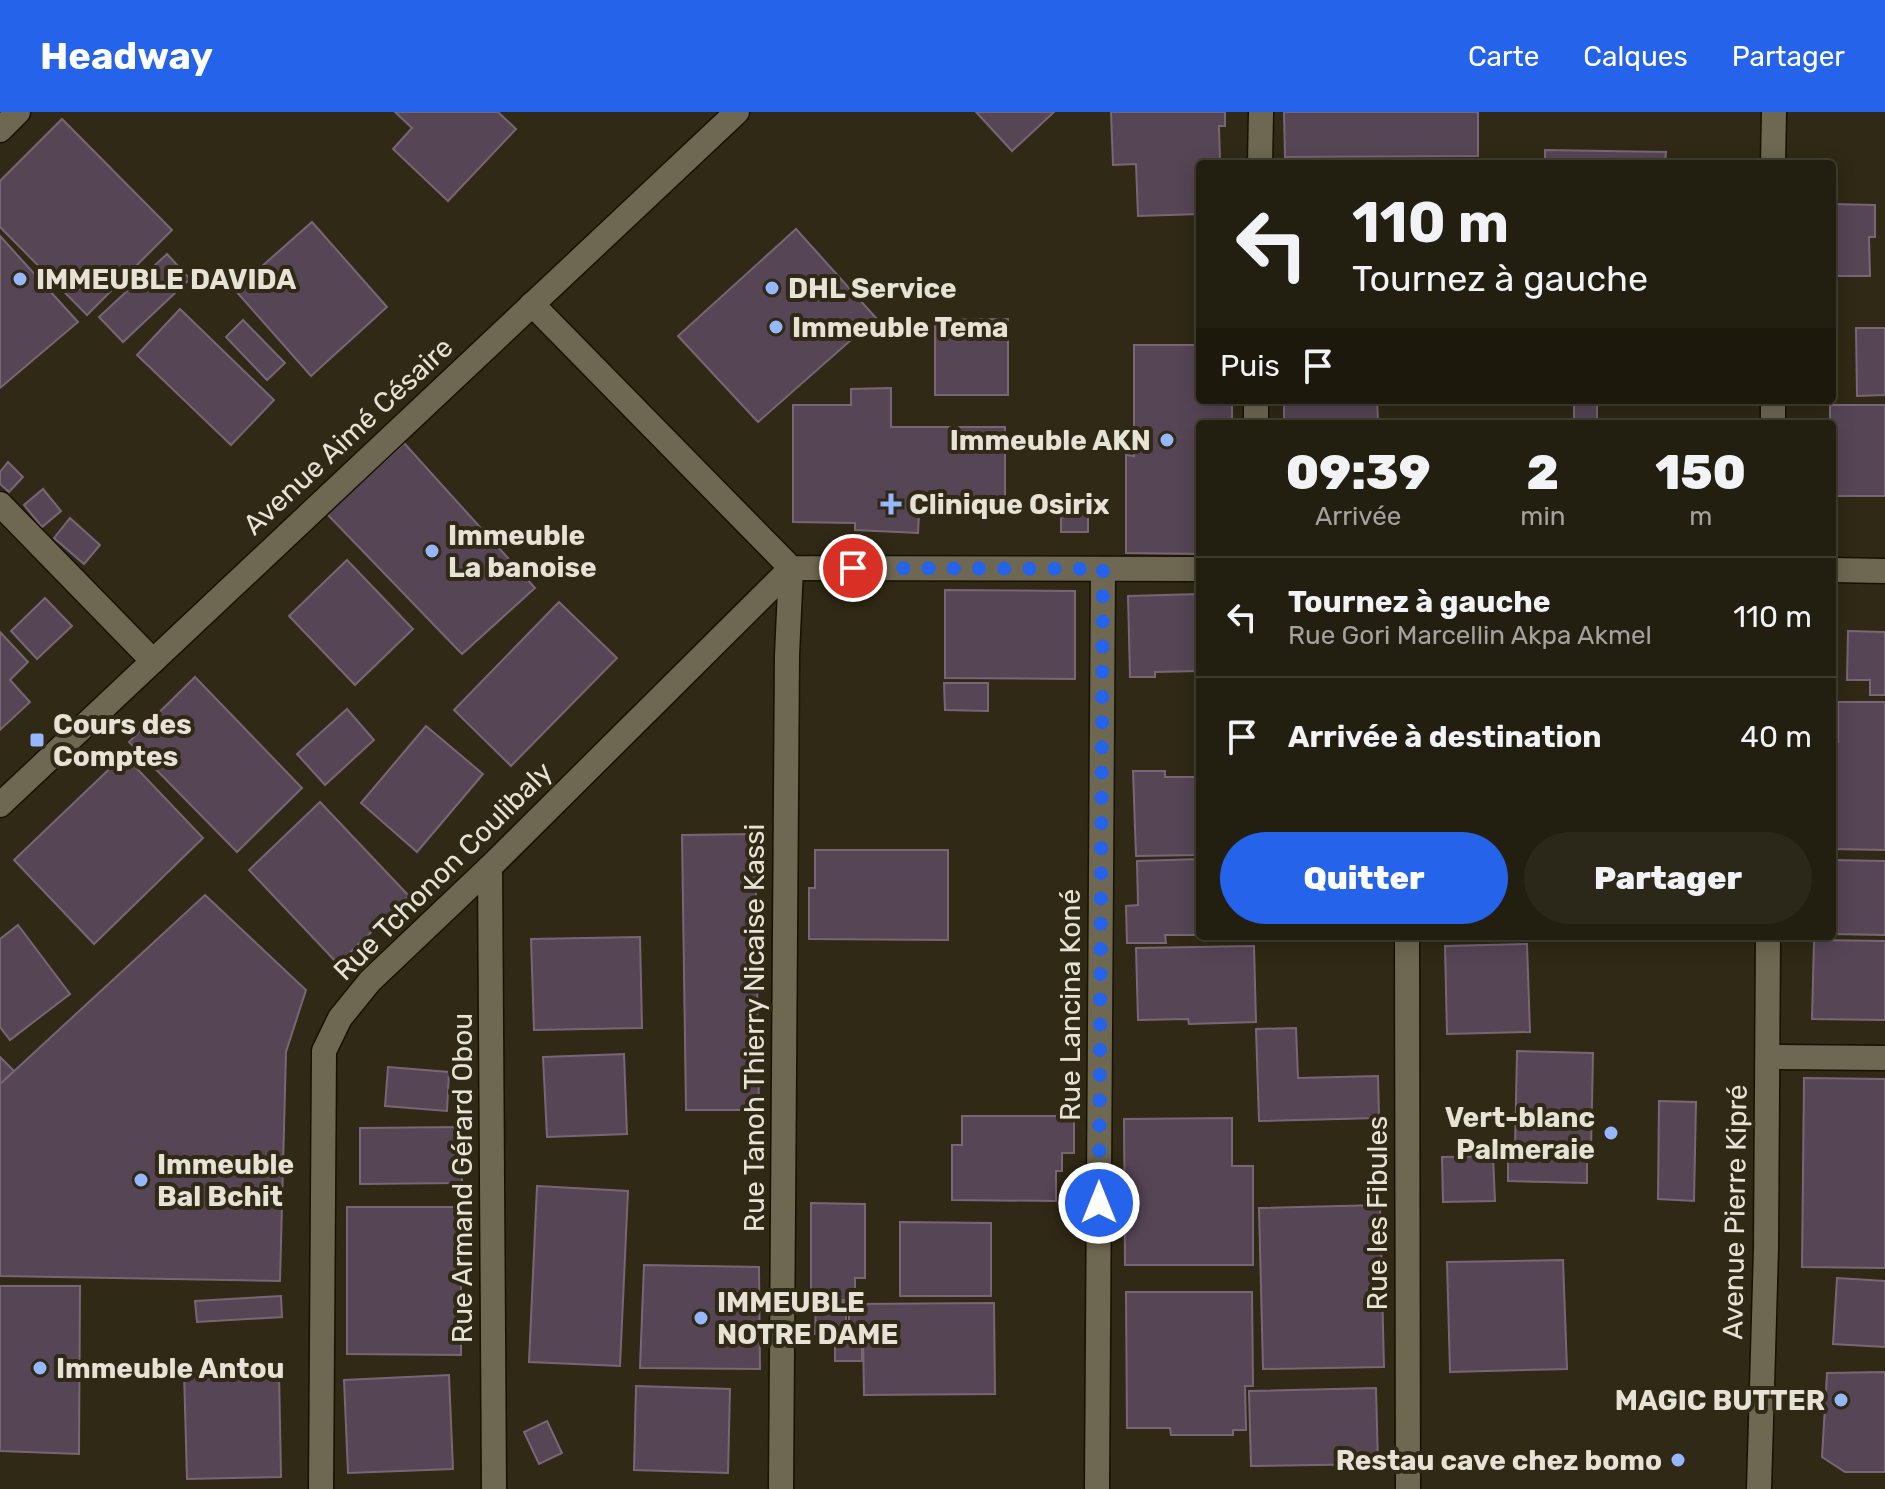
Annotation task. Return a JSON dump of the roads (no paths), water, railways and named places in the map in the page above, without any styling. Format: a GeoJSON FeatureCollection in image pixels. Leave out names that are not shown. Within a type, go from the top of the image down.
{"type":"FeatureCollection","features":[{"type":"Feature","properties":{"kind":"street"},"geometry":{"type":"LineString","coordinates":[[0,130],[18,112]]}},
{"type":"Feature","properties":{"kind":"street","name":"Avenue Aimé Césaire"},"geometry":{"type":"LineString","coordinates":[[0,805],[737,112]]}},
{"type":"Feature","properties":{"kind":"street"},"geometry":{"type":"LineString","coordinates":[[1260,160],[1261,112]]}},
{"type":"Feature","properties":{"kind":"street"},"geometry":{"type":"LineString","coordinates":[[1773,160],[1774,112]]}},
{"type":"Feature","properties":{"kind":"street"},"geometry":{"type":"LineString","coordinates":[[532,304],[791,568],[1196,569]]}},
{"type":"Feature","properties":{"kind":"street"},"geometry":{"type":"LineString","coordinates":[[0,504],[153,661]]}},
{"type":"Feature","properties":{"kind":"street","name":"Rue Tchonon Coulibaly"},"geometry":{"type":"LineString","coordinates":[[321,1489],[324,1051],[340,1018],[370,981],[490,867],[791,568]]}},
{"type":"Feature","properties":{"kind":"street","name":"Rue Tanoh Thierry Nicaise Kassi"},"geometry":{"type":"LineString","coordinates":[[781,1489],[787,655],[791,568]]}},
{"type":"Feature","properties":{"kind":"street","name":"Rue Lancina Koné"},"geometry":{"type":"LineString","coordinates":[[1097,1489],[1103,569]]}},
{"type":"Feature","properties":{"kind":"street"},"geometry":{"type":"LineString","coordinates":[[1836,570],[1885,571]]}},
{"type":"Feature","properties":{"kind":"street","name":"Rue Armand Gérard Obou"},"geometry":{"type":"LineString","coordinates":[[490,867],[494,1489]]}},
{"type":"Feature","properties":{"kind":"street","name":"Rue les Fibules"},"geometry":{"type":"LineString","coordinates":[[1407,940],[1408,1489]]}},
{"type":"Feature","properties":{"kind":"street","name":"Avenue Pierre Kipré"},"geometry":{"type":"LineString","coordinates":[[1759,1489],[1766,1249],[1768,940]]}},
{"type":"Feature","properties":{"kind":"street"},"geometry":{"type":"LineString","coordinates":[[1768,1057],[1885,1058]]}},
{"type":"Feature","properties":{"kind":"place","name":"IMMEUBLE DAVIDA"},"geometry":{"type":"Point","coordinates":[20,279]}},
{"type":"Feature","properties":{"kind":"place","name":"DHL Service"},"geometry":{"type":"Point","coordinates":[772,288]}},
{"type":"Feature","properties":{"kind":"place","name":"Immeuble Tema"},"geometry":{"type":"Point","coordinates":[776,327]}},
{"type":"Feature","properties":{"kind":"place","name":"Immeuble AKN"},"geometry":{"type":"Point","coordinates":[1167,440]}},
{"type":"Feature","properties":{"kind":"place","name":"Clinique Osirix"},"geometry":{"type":"Point","coordinates":[891,504]}},
{"type":"Feature","properties":{"kind":"place","name":"Immeuble La banoise"},"geometry":{"type":"Point","coordinates":[432,551]}},
{"type":"Feature","properties":{"kind":"place","name":"Cours des Comptes"},"geometry":{"type":"Point","coordinates":[37,740]}},
{"type":"Feature","properties":{"kind":"place","name":"Vert-blanc Palmeraie"},"geometry":{"type":"Point","coordinates":[1611,1133]}},
{"type":"Feature","properties":{"kind":"place","name":"Immeuble Bal Bchit"},"geometry":{"type":"Point","coordinates":[141,1180]}},
{"type":"Feature","properties":{"kind":"place","name":"IMMEUBLE NOTRE DAME"},"geometry":{"type":"Point","coordinates":[701,1318]}},
{"type":"Feature","properties":{"kind":"place","name":"Immeuble Antou"},"geometry":{"type":"Point","coordinates":[40,1368]}},
{"type":"Feature","properties":{"kind":"place","name":"MAGIC BUTTER"},"geometry":{"type":"Point","coordinates":[1841,1400]}},
{"type":"Feature","properties":{"kind":"place","name":"Restau cave chez bomo"},"geometry":{"type":"Point","coordinates":[1678,1460]}}]}
